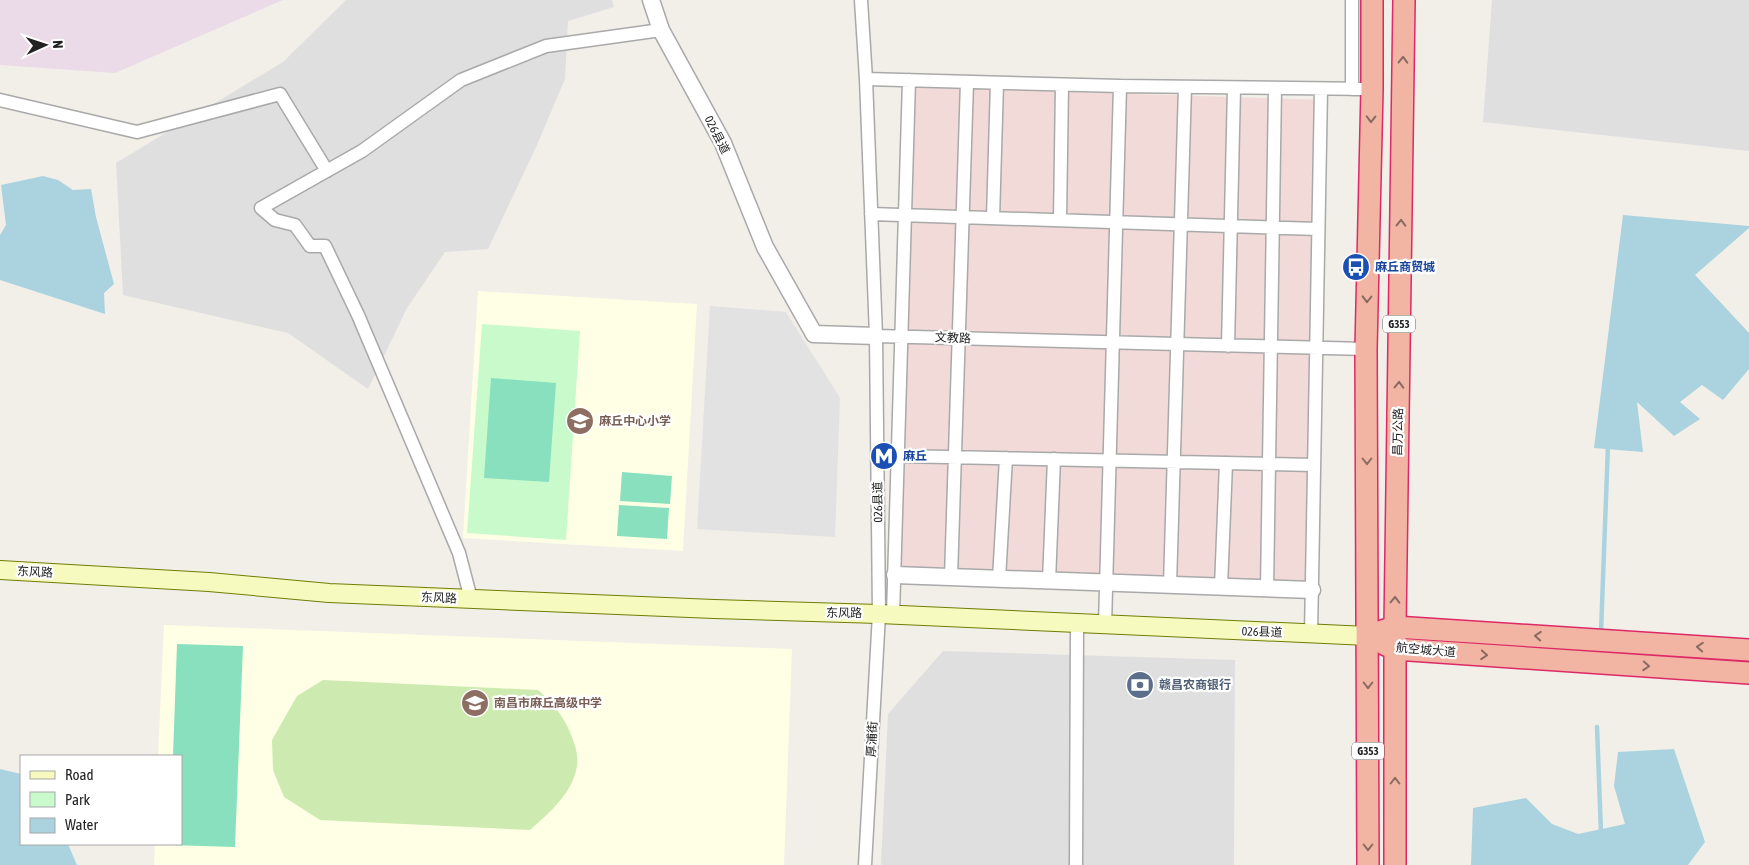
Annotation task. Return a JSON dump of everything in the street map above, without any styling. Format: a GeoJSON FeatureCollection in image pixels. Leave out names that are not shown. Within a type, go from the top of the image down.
{"type":"FeatureCollection","features":[{"type":"Feature","properties":{"kind":"highway","name":"G353"},"geometry":{"type":"LineString","coordinates":[[1368,865],[1366,349],[1362,89],[1372,0]]}},
{"type":"Feature","properties":{"kind":"highway","name":"昌万公路"},"geometry":{"type":"LineString","coordinates":[[1395,865],[1395,627],[1404,0]]}},
{"type":"Feature","properties":{"kind":"highway","name":"航空城大道"},"geometry":{"type":"LineString","coordinates":[[1368,636],[1395,627],[1749,650]]}},
{"type":"Feature","properties":{"kind":"highway","name":"航空城大道"},"geometry":{"type":"LineString","coordinates":[[1368,636],[1395,649],[1749,673]]}},
{"type":"Feature","properties":{"kind":"main road","name":"东风路"},"geometry":{"type":"LineString","coordinates":[[0,570],[209,582],[329,593],[886,614]]}},
{"type":"Feature","properties":{"kind":"main road","name":"026县道"},"geometry":{"type":"LineString","coordinates":[[886,614],[1368,636]]}},
{"type":"Feature","properties":{"kind":"street","name":"026县道"},"geometry":{"type":"LineString","coordinates":[[651,0],[661,30],[723,143],[765,247],[814,334],[876,336],[886,614]]}},
{"type":"Feature","properties":{"kind":"street"},"geometry":{"type":"LineString","coordinates":[[860,0],[866,79],[876,336]]}},
{"type":"Feature","properties":{"kind":"street"},"geometry":{"type":"LineString","coordinates":[[866,79],[1062,85],[1362,89],[1352,0]]}},
{"type":"Feature","properties":{"kind":"street"},"geometry":{"type":"LineString","coordinates":[[472,599],[459,553],[358,315],[325,246],[310,246],[295,225],[274,220],[261,208],[362,151],[461,80],[546,46],[661,30]]}},
{"type":"Feature","properties":{"kind":"street"},"geometry":{"type":"LineString","coordinates":[[886,614],[895,575],[909,80]]}},
{"type":"Feature","properties":{"kind":"street"},"geometry":{"type":"LineString","coordinates":[[951,577],[967,82]]}},
{"type":"Feature","properties":{"kind":"street"},"geometry":{"type":"LineString","coordinates":[[993,218],[997,83]]}},
{"type":"Feature","properties":{"kind":"street"},"geometry":{"type":"LineString","coordinates":[[1060,220],[1062,85]]}},
{"type":"Feature","properties":{"kind":"street"},"geometry":{"type":"LineString","coordinates":[[1105,625],[1120,86]]}},
{"type":"Feature","properties":{"kind":"street"},"geometry":{"type":"LineString","coordinates":[[1170,585],[1185,87]]}},
{"type":"Feature","properties":{"kind":"street"},"geometry":{"type":"LineString","coordinates":[[1228,346],[1234,88]]}},
{"type":"Feature","properties":{"kind":"street"},"geometry":{"type":"LineString","coordinates":[[1267,588],[1275,88]]}},
{"type":"Feature","properties":{"kind":"street"},"geometry":{"type":"LineString","coordinates":[[1311,634],[1321,89]]}},
{"type":"Feature","properties":{"kind":"street"},"geometry":{"type":"LineString","coordinates":[[0,100],[137,132],[280,94],[327,171]]}},
{"type":"Feature","properties":{"kind":"street"},"geometry":{"type":"LineString","coordinates":[[871,214],[1318,229]]}},
{"type":"Feature","properties":{"kind":"street","name":"文教路"},"geometry":{"type":"LineString","coordinates":[[876,336],[1366,349]]}},
{"type":"Feature","properties":{"kind":"street"},"geometry":{"type":"LineString","coordinates":[[899,456],[1314,465]]}},
{"type":"Feature","properties":{"kind":"street"},"geometry":{"type":"LineString","coordinates":[[999,579],[1006,458]]}},
{"type":"Feature","properties":{"kind":"street"},"geometry":{"type":"LineString","coordinates":[[1050,581],[1054,459]]}},
{"type":"Feature","properties":{"kind":"street"},"geometry":{"type":"LineString","coordinates":[[1221,587],[1226,463]]}},
{"type":"Feature","properties":{"kind":"street"},"geometry":{"type":"LineString","coordinates":[[895,575],[1312,590]]}},
{"type":"Feature","properties":{"kind":"street","name":"厚浦街"},"geometry":{"type":"LineString","coordinates":[[865,865],[886,614]]}},
{"type":"Feature","properties":{"kind":"street"},"geometry":{"type":"LineString","coordinates":[[1076,865],[1077,624]]}},
{"type":"Feature","properties":{"kind":"shaded area"},"geometry":{"type":"Polygon","coordinates":[[[0,0],[283,0],[115,73],[0,65],[0,0]]]}},
{"type":"Feature","properties":{"kind":"shaded area"},"geometry":{"type":"Polygon","coordinates":[[[346,0],[612,0],[614,7],[568,21],[565,79],[537,145],[488,249],[445,252],[407,308],[368,389],[288,333],[123,295],[116,163],[283,62],[346,0]]]}},
{"type":"Feature","properties":{"kind":"shaded area"},"geometry":{"type":"Polygon","coordinates":[[[1492,0],[1749,0],[1749,151],[1483,122],[1492,0]]]}},
{"type":"Feature","properties":{"kind":"shaded area"},"geometry":{"type":"Polygon","coordinates":[[[914,87],[1325,100],[1319,594],[900,568],[914,87]]]}},
{"type":"Feature","properties":{"kind":"shaded area","name":"麻丘中心小学"},"geometry":{"type":"Polygon","coordinates":[[[478,291],[697,304],[683,551],[463,538],[478,291]]]}},
{"type":"Feature","properties":{"kind":"shaded area"},"geometry":{"type":"Polygon","coordinates":[[[710,306],[786,312],[840,398],[835,537],[697,529],[710,306]]]}},
{"type":"Feature","properties":{"kind":"shaded area","name":"南昌市麻丘高级中学"},"geometry":{"type":"Polygon","coordinates":[[[164,625],[792,649],[784,865],[154,865],[155,845],[182,845],[182,755],[158,755],[164,625]]]}},
{"type":"Feature","properties":{"kind":"shaded area"},"geometry":{"type":"Polygon","coordinates":[[[943,651],[1235,660],[1234,865],[881,865],[888,714],[943,651]]]}},
{"type":"Feature","properties":{"kind":"green space"},"geometry":{"type":"Polygon","coordinates":[[[482,324],[580,331],[566,540],[467,533],[482,324]]]}},
{"type":"Feature","properties":{"kind":"green space"},"geometry":{"type":"Polygon","coordinates":[[[491,378],[556,383],[549,482],[484,478],[491,378]]]}},
{"type":"Feature","properties":{"kind":"green space"},"geometry":{"type":"Polygon","coordinates":[[[622,472],[672,476],[670,504],[620,501],[622,472]]]}},
{"type":"Feature","properties":{"kind":"green space"},"geometry":{"type":"Polygon","coordinates":[[[619,505],[669,508],[667,539],[617,536],[619,505]]]}},
{"type":"Feature","properties":{"kind":"green space"},"geometry":{"type":"Polygon","coordinates":[[[177,644],[243,646],[235,847],[170,845],[182,845],[182,755],[173,755],[177,644]]]}},
{"type":"Feature","properties":{"kind":"green space"},"geometry":{"type":"Polygon","coordinates":[[[323,680],[538,690],[557,709],[570,732],[577,757],[575,776],[559,802],[530,830],[320,820],[284,797],[273,770],[272,740],[297,696],[323,680]]]}},
{"type":"Feature","properties":{"kind":"water"},"geometry":{"type":"Polygon","coordinates":[[[43,176],[58,180],[73,190],[91,189],[96,217],[114,284],[104,293],[105,314],[0,280],[0,235],[6,225],[1,185],[43,176]]]}},
{"type":"Feature","properties":{"kind":"water"},"geometry":{"type":"Polygon","coordinates":[[[1623,215],[1749,226],[1695,275],[1749,333],[1749,369],[1723,400],[1702,385],[1680,402],[1700,419],[1674,436],[1637,402],[1643,452],[1594,448],[1623,215]]]}},
{"type":"Feature","properties":{"kind":"water"},"geometry":{"type":"Polygon","coordinates":[[[1674,749],[1705,842],[1688,865],[1471,865],[1473,808],[1526,798],[1552,824],[1578,834],[1625,824],[1614,786],[1618,752],[1674,749]]]}},
{"type":"Feature","properties":{"kind":"water"},"geometry":{"type":"Polygon","coordinates":[[[0,769],[20,774],[20,845],[68,845],[77,865],[0,865],[0,769]]]}},
{"type":"Feature","properties":{"kind":"waterway"},"geometry":{"type":"LineString","coordinates":[[1601,632],[1608,445]]}},
{"type":"Feature","properties":{"kind":"waterway"},"geometry":{"type":"LineString","coordinates":[[1597,727],[1601,833]]}},
{"type":"Feature","properties":{"kind":"place","name":"麻丘商贸城"},"geometry":{"type":"Point","coordinates":[1356,267]}},
{"type":"Feature","properties":{"kind":"place","name":"麻丘中心小学"},"geometry":{"type":"Point","coordinates":[580,421]}},
{"type":"Feature","properties":{"kind":"place","name":"麻丘"},"geometry":{"type":"Point","coordinates":[884,456]}},
{"type":"Feature","properties":{"kind":"place","name":"赣昌农商银行"},"geometry":{"type":"Point","coordinates":[1140,685]}},
{"type":"Feature","properties":{"kind":"place","name":"南昌市麻丘高级中学"},"geometry":{"type":"Point","coordinates":[475,703]}}]}
